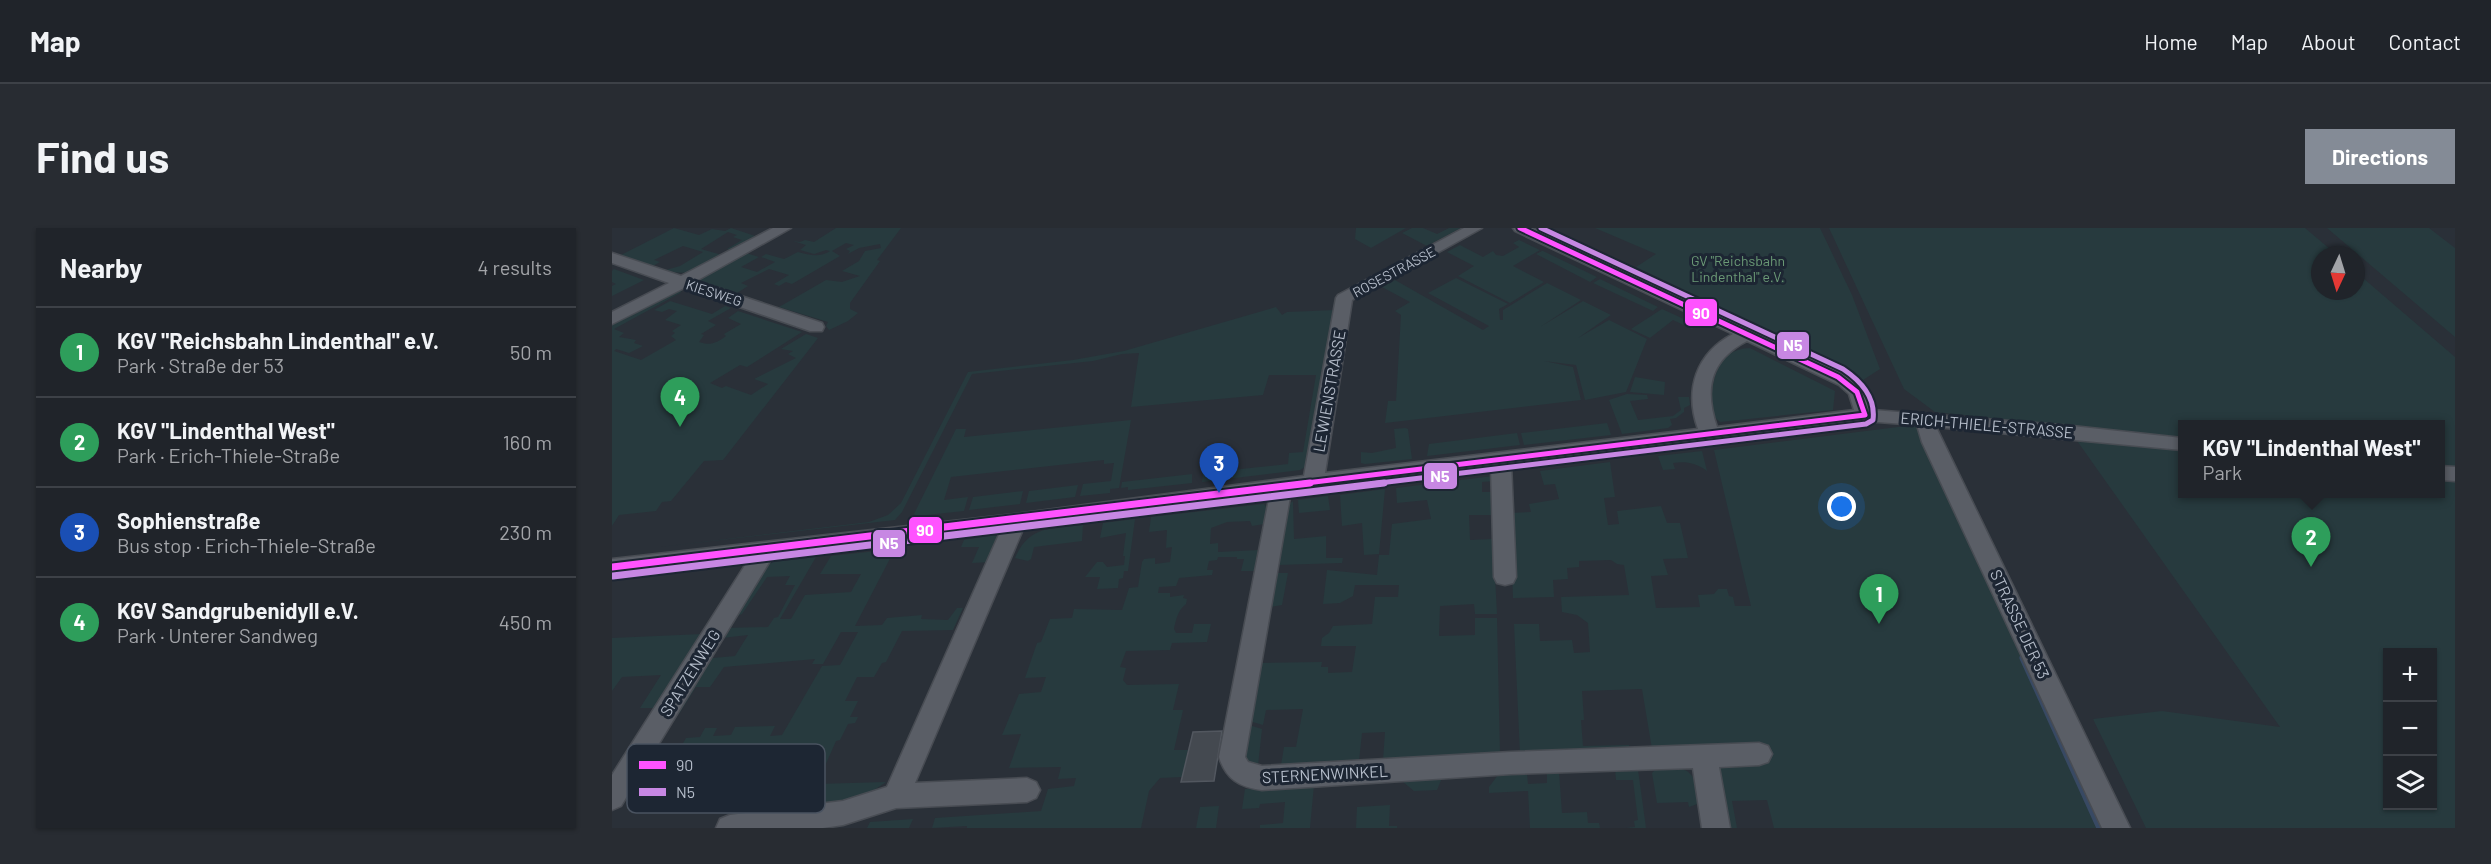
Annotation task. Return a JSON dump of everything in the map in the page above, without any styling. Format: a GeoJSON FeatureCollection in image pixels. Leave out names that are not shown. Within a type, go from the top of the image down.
{"type":"FeatureCollection","features":[{"type":"Feature","properties":{"kind":"street"},"geometry":{"type":"LineString","coordinates":[[612,319],[784,228]]}},
{"type":"Feature","properties":{"kind":"street","name":"ROSESTRASSE"},"geometry":{"type":"LineString","coordinates":[[1344,298],[1474,228]]}},
{"type":"Feature","properties":{"kind":"street"},"geometry":{"type":"LineString","coordinates":[[1520,228],[1855,386],[1860,394],[1865,415]]}},
{"type":"Feature","properties":{"kind":"street","name":"KIESWEG"},"geometry":{"type":"LineString","coordinates":[[612,258],[816,327]]}},
{"type":"Feature","properties":{"kind":"street","name":"LEWIENSTRASSE"},"geometry":{"type":"LineString","coordinates":[[1313,483],[1344,298]]}},
{"type":"Feature","properties":{"kind":"street"},"geometry":{"type":"LineString","coordinates":[[1710,434],[1702,416],[1701,402],[1709,365],[1721,348],[1747,334]]}},
{"type":"Feature","properties":{"kind":"street","name":"ERICH-THIELE-STRASSE"},"geometry":{"type":"LineString","coordinates":[[612,567],[1016,520],[1865,415],[2072,432],[2178,444]]}},
{"type":"Feature","properties":{"kind":"street","name":"STRASSE DER 53"},"geometry":{"type":"LineString","coordinates":[[1924,419],[1932,442],[2116,828]]}},
{"type":"Feature","properties":{"kind":"street"},"geometry":{"type":"LineString","coordinates":[[1501,459],[1505,577]]}},
{"type":"Feature","properties":{"kind":"street","name":"STERNENWINKEL"},"geometry":{"type":"LineString","coordinates":[[1282,486],[1232,757],[1234,767],[1245,776],[1262,778],[1511,763],[1759,754]]}},
{"type":"Feature","properties":{"kind":"street"},"geometry":{"type":"LineString","coordinates":[[896,796],[1016,520]]}},
{"type":"Feature","properties":{"kind":"street","name":"SPATZENWEG"},"geometry":{"type":"LineString","coordinates":[[646,744],[767,549]]}},
{"type":"Feature","properties":{"kind":"street"},"geometry":{"type":"LineString","coordinates":[[1704,756],[1716,828]]}},
{"type":"Feature","properties":{"kind":"street","name":"SPATZENWEG"},"geometry":{"type":"LineString","coordinates":[[612,798],[627,774]]}},
{"type":"Feature","properties":{"kind":"street"},"geometry":{"type":"LineString","coordinates":[[730,828],[843,813],[896,796],[1027,790]]}},
{"type":"Feature","properties":{"kind":"green space"},"geometry":{"type":"Polygon","coordinates":[[[674,228],[699,235],[712,229],[725,231],[731,228],[758,237],[732,251],[727,249],[742,240],[733,237],[737,235],[728,232],[701,249],[722,255],[695,270],[682,273],[666,270],[680,266],[703,252],[683,246],[654,260],[660,262],[653,266],[621,255],[674,228]]]}},
{"type":"Feature","properties":{"kind":"green space"},"geometry":{"type":"Polygon","coordinates":[[[836,228],[901,228],[877,260],[880,261],[850,303],[850,309],[858,313],[848,321],[829,330],[826,326],[828,322],[779,307],[826,280],[842,282],[860,276],[842,271],[859,261],[865,251],[881,248],[880,244],[859,248],[848,254],[850,251],[846,249],[854,245],[846,243],[832,251],[840,256],[792,284],[786,282],[779,286],[774,284],[789,275],[769,269],[741,283],[748,286],[737,293],[700,281],[702,276],[746,253],[759,257],[741,267],[757,272],[775,262],[761,257],[766,254],[784,259],[798,252],[814,255],[822,255],[830,251],[814,254],[800,250],[806,245],[793,241],[814,242],[836,228]]]}},
{"type":"Feature","properties":{"kind":"green space"},"geometry":{"type":"Polygon","coordinates":[[[1356,228],[1406,228],[1371,248],[1355,239],[1356,228]]]}},
{"type":"Feature","properties":{"kind":"green space"},"geometry":{"type":"Polygon","coordinates":[[[1412,228],[1423,228],[1437,234],[1449,228],[1461,228],[1427,246],[1402,233],[1412,228]]]}},
{"type":"Feature","properties":{"kind":"green space","name":"GV \"Reichsbahn Lindenthal\" e.V."},"geometry":{"type":"Polygon","coordinates":[[[1595,228],[1820,228],[1852,295],[1880,369],[1863,380],[1619,267],[1622,264],[1729,311],[1636,267],[1656,254],[1595,228]]]}},
{"type":"Feature","properties":{"kind":"green space"},"geometry":{"type":"Polygon","coordinates":[[[1829,228],[2305,228],[2326,246],[2311,246],[2311,300],[2365,300],[2365,280],[2455,357],[2455,468],[2445,467],[2445,420],[2178,420],[2178,438],[1935,412],[1904,389],[1829,228]]]}},
{"type":"Feature","properties":{"kind":"green space"},"geometry":{"type":"Polygon","coordinates":[[[2327,228],[2429,228],[2455,248],[2455,337],[2365,260],[2365,246],[2348,246],[2327,228]]]}},
{"type":"Feature","properties":{"kind":"green space"},"geometry":{"type":"Polygon","coordinates":[[[1519,240],[1540,250],[1513,266],[1544,282],[1510,303],[1458,276],[1474,266],[1447,252],[1460,245],[1483,257],[1493,251],[1496,255],[1503,256],[1519,247],[1513,243],[1519,240]]]}},
{"type":"Feature","properties":{"kind":"green space"},"geometry":{"type":"Polygon","coordinates":[[[1542,251],[1597,277],[1590,282],[1536,254],[1542,251]]]}},
{"type":"Feature","properties":{"kind":"green space"},"geometry":{"type":"Polygon","coordinates":[[[614,269],[644,280],[612,296],[612,286],[616,284],[612,282],[614,269]]]}},
{"type":"Feature","properties":{"kind":"green space"},"geometry":{"type":"Polygon","coordinates":[[[1456,278],[1508,304],[1499,309],[1500,320],[1503,320],[1503,310],[1547,283],[1581,300],[1540,327],[1583,301],[1611,315],[1578,338],[1609,320],[1647,339],[1626,392],[1585,400],[1576,365],[1544,361],[1573,367],[1581,400],[1385,423],[1388,401],[1396,401],[1401,315],[1395,311],[1410,302],[1382,287],[1395,280],[1483,330],[1489,326],[1428,293],[1456,278]]]}},
{"type":"Feature","properties":{"kind":"green space"},"geometry":{"type":"Polygon","coordinates":[[[1600,279],[1658,307],[1653,311],[1593,283],[1600,279]]]}},
{"type":"Feature","properties":{"kind":"green space"},"geometry":{"type":"Polygon","coordinates":[[[684,288],[680,293],[614,329],[624,333],[619,337],[636,340],[634,343],[643,346],[629,353],[616,349],[614,351],[641,360],[676,340],[671,336],[675,333],[672,331],[681,325],[665,320],[677,311],[654,310],[670,301],[712,314],[725,306],[731,308],[708,321],[716,325],[701,334],[704,335],[699,342],[703,343],[710,344],[720,340],[726,336],[724,334],[741,324],[728,318],[738,311],[802,332],[747,367],[740,365],[710,383],[751,395],[768,384],[754,379],[796,358],[788,354],[793,351],[781,349],[806,334],[818,338],[723,460],[704,461],[671,501],[662,502],[656,511],[619,515],[612,526],[612,324],[675,290],[684,288]]]}},
{"type":"Feature","properties":{"kind":"green space"},"geometry":{"type":"Polygon","coordinates":[[[1276,307],[1282,315],[1287,312],[1336,310],[1309,465],[1300,470],[1202,482],[1203,473],[1288,464],[1289,453],[1303,452],[1316,375],[1269,375],[1263,395],[1131,407],[1139,353],[1122,354],[1093,361],[972,374],[902,512],[895,520],[660,547],[869,522],[888,515],[901,503],[968,372],[1073,360],[1124,351],[1276,307]]]}},
{"type":"Feature","properties":{"kind":"green space"},"geometry":{"type":"Polygon","coordinates":[[[1662,309],[1697,325],[1692,329],[1673,320],[1650,338],[1631,329],[1662,309]]]}},
{"type":"Feature","properties":{"kind":"green space"},"geometry":{"type":"Polygon","coordinates":[[[1750,348],[1835,391],[1833,410],[1720,422],[1711,414],[1712,392],[1717,371],[1729,355],[1738,350],[1750,348]]]}},
{"type":"Feature","properties":{"kind":"green space"},"geometry":{"type":"Polygon","coordinates":[[[1635,377],[1665,382],[1664,395],[1630,392],[1635,377]]]}},
{"type":"Feature","properties":{"kind":"green space"},"geometry":{"type":"Polygon","coordinates":[[[1627,394],[1647,395],[1648,399],[1630,401],[1638,420],[1673,416],[1681,410],[1678,397],[1689,397],[1690,405],[1684,408],[1684,412],[1676,418],[1670,419],[1672,425],[1668,428],[1622,434],[1609,400],[1627,394]]]}},
{"type":"Feature","properties":{"kind":"green space"},"geometry":{"type":"Polygon","coordinates":[[[1131,420],[1119,488],[1110,489],[1110,493],[1080,496],[1083,484],[1111,481],[1114,463],[1104,464],[1104,460],[951,477],[944,500],[968,497],[964,511],[917,516],[914,514],[956,429],[966,429],[964,437],[1131,420]]]}},
{"type":"Feature","properties":{"kind":"green space"},"geometry":{"type":"Polygon","coordinates":[[[1607,423],[1611,435],[1524,445],[1521,433],[1607,423]]]}},
{"type":"Feature","properties":{"kind":"green space"},"geometry":{"type":"Polygon","coordinates":[[[1914,425],[1921,431],[2109,828],[1774,828],[1767,800],[1732,801],[1737,828],[1726,828],[1715,774],[1652,749],[1642,689],[1582,691],[1583,746],[1629,745],[1630,750],[1520,754],[1514,624],[1539,624],[1540,641],[1572,640],[1574,653],[1590,652],[1588,623],[1577,615],[1562,612],[1561,597],[1629,595],[1624,565],[1611,560],[1579,561],[1579,567],[1567,568],[1568,579],[1553,580],[1554,597],[1513,598],[1510,513],[1531,512],[1529,504],[1559,499],[1555,484],[1544,485],[1540,471],[1610,462],[1615,497],[1604,498],[1608,525],[1619,524],[1617,511],[1661,506],[1667,523],[1680,523],[1688,558],[1663,559],[1668,575],[1651,576],[1656,608],[1700,607],[1698,595],[1714,594],[1718,589],[1727,589],[1729,596],[1733,597],[1735,606],[1751,606],[1714,450],[1914,425]]]}},
{"type":"Feature","properties":{"kind":"green space"},"geometry":{"type":"Polygon","coordinates":[[[1394,429],[1408,429],[1412,459],[1361,463],[1361,452],[1372,453],[1396,448],[1394,429]]]}},
{"type":"Feature","properties":{"kind":"green space"},"geometry":{"type":"Polygon","coordinates":[[[1517,433],[1520,445],[1427,456],[1429,444],[1517,433]]]}},
{"type":"Feature","properties":{"kind":"green space"},"geometry":{"type":"Polygon","coordinates":[[[2075,438],[2178,450],[2178,498],[2445,498],[2445,480],[2455,481],[2455,828],[2146,828],[2093,719],[2162,711],[2280,727],[2075,438]]]}},
{"type":"Feature","properties":{"kind":"green space"},"geometry":{"type":"Polygon","coordinates":[[[1702,451],[1707,471],[1695,464],[1682,462],[1673,463],[1675,469],[1663,470],[1658,456],[1702,451]]]}},
{"type":"Feature","properties":{"kind":"green space"},"geometry":{"type":"Polygon","coordinates":[[[1192,474],[1192,483],[1128,490],[1128,487],[1121,488],[1122,482],[1192,474]]]}},
{"type":"Feature","properties":{"kind":"green space"},"geometry":{"type":"Polygon","coordinates":[[[1493,476],[1493,481],[1482,482],[1482,492],[1493,492],[1493,515],[1469,515],[1470,540],[1493,539],[1497,614],[1475,614],[1474,604],[1440,606],[1439,636],[1475,635],[1475,618],[1497,618],[1500,755],[1383,760],[1385,732],[1362,733],[1359,761],[1281,765],[1284,747],[1296,747],[1303,709],[1266,710],[1263,725],[1249,721],[1260,663],[1322,662],[1321,667],[1328,667],[1328,673],[1352,672],[1356,646],[1321,646],[1322,638],[1333,626],[1372,624],[1375,597],[1398,597],[1399,585],[1355,585],[1353,596],[1340,603],[1323,604],[1327,570],[1377,575],[1379,555],[1389,555],[1392,524],[1431,519],[1427,500],[1397,503],[1396,488],[1493,476]]]}},
{"type":"Feature","properties":{"kind":"green space"},"geometry":{"type":"Polygon","coordinates":[[[1078,485],[1075,497],[1026,503],[1029,491],[1078,485]]]}},
{"type":"Feature","properties":{"kind":"green space"},"geometry":{"type":"Polygon","coordinates":[[[1385,489],[1379,554],[1364,555],[1362,523],[1342,526],[1340,495],[1385,489]]]}},
{"type":"Feature","properties":{"kind":"green space"},"geometry":{"type":"Polygon","coordinates":[[[1023,491],[1020,504],[969,510],[973,497],[1023,491]]]}},
{"type":"Feature","properties":{"kind":"green space"},"geometry":{"type":"Polygon","coordinates":[[[1328,496],[1330,510],[1299,513],[1298,500],[1328,496]]]}},
{"type":"Feature","properties":{"kind":"green space"},"geometry":{"type":"Polygon","coordinates":[[[1293,501],[1294,539],[1326,536],[1326,558],[1343,558],[1342,563],[1277,565],[1288,505],[1293,501]]]}},
{"type":"Feature","properties":{"kind":"green space"},"geometry":{"type":"Polygon","coordinates":[[[1264,504],[1267,508],[1264,524],[1252,526],[1250,521],[1227,522],[1211,528],[1210,544],[1218,543],[1218,552],[1259,550],[1255,571],[1241,571],[1244,559],[1218,557],[1217,560],[1209,561],[1207,570],[1213,570],[1212,575],[1179,578],[1176,586],[1159,587],[1158,593],[1170,593],[1170,597],[1184,595],[1183,598],[1187,599],[1177,618],[1174,629],[1176,633],[1192,633],[1194,624],[1211,624],[1207,642],[1172,643],[1170,650],[1126,651],[1120,667],[1126,668],[1123,680],[1127,685],[1179,684],[1173,710],[1183,710],[1174,750],[1188,750],[1182,777],[1160,778],[1149,791],[1141,828],[967,828],[967,826],[932,828],[935,818],[1041,811],[1048,789],[1074,786],[1076,778],[1058,779],[1061,767],[1009,768],[1021,734],[1002,735],[1019,694],[1041,692],[1046,677],[1025,678],[1037,643],[1041,642],[1050,619],[1072,618],[1074,609],[1122,610],[1129,588],[1138,587],[1144,559],[1155,558],[1155,564],[1170,562],[1172,547],[1166,548],[1167,530],[1149,532],[1151,517],[1264,504]]]}},
{"type":"Feature","properties":{"kind":"green space"},"geometry":{"type":"Polygon","coordinates":[[[1135,519],[1128,571],[1124,571],[1123,578],[1119,579],[1118,588],[1097,589],[1100,577],[1085,577],[1097,562],[1103,562],[1107,567],[1124,565],[1125,556],[1123,556],[1126,533],[1100,538],[1103,523],[1135,519]]]}},
{"type":"Feature","properties":{"kind":"green space"},"geometry":{"type":"Polygon","coordinates":[[[1083,525],[1082,541],[1034,547],[1031,559],[1028,561],[1015,558],[1027,539],[1034,534],[1052,528],[1083,525]]]}},
{"type":"Feature","properties":{"kind":"green space"},"geometry":{"type":"Polygon","coordinates":[[[994,535],[1000,538],[990,562],[972,563],[979,547],[961,547],[964,540],[994,535]]]}},
{"type":"Feature","properties":{"kind":"green space"},"geometry":{"type":"Polygon","coordinates":[[[895,549],[855,626],[882,625],[887,618],[922,615],[921,619],[948,620],[957,608],[963,608],[953,630],[902,631],[886,662],[882,663],[874,677],[857,677],[845,701],[858,701],[850,717],[858,717],[855,723],[848,724],[840,740],[836,741],[825,766],[825,744],[683,744],[686,738],[700,737],[705,728],[717,728],[713,736],[731,735],[735,727],[775,726],[770,736],[782,735],[822,666],[840,665],[858,632],[841,632],[823,664],[812,664],[815,659],[724,667],[710,687],[696,687],[679,714],[674,713],[705,661],[735,656],[748,635],[722,638],[725,628],[768,627],[774,618],[778,617],[795,585],[785,585],[790,576],[767,577],[742,614],[732,618],[764,567],[773,562],[816,557],[780,619],[791,619],[805,595],[851,592],[861,574],[820,574],[831,556],[895,549]]]}},
{"type":"Feature","properties":{"kind":"green space"},"geometry":{"type":"Polygon","coordinates":[[[1276,573],[1288,573],[1282,605],[1270,607],[1276,573]]]}},
{"type":"Feature","properties":{"kind":"green space"},"geometry":{"type":"Polygon","coordinates":[[[702,634],[655,708],[640,708],[661,675],[622,677],[612,691],[612,638],[702,634]]]}},
{"type":"Feature","properties":{"kind":"green space"},"geometry":{"type":"Polygon","coordinates":[[[1249,725],[1262,729],[1258,766],[1248,763],[1244,754],[1249,725]]]}},
{"type":"Feature","properties":{"kind":"green space"},"geometry":{"type":"Polygon","coordinates":[[[1658,767],[1678,768],[1689,773],[1696,783],[1700,803],[1689,807],[1688,802],[1657,803],[1652,773],[1658,767]]]}},
{"type":"Feature","properties":{"kind":"green space"},"geometry":{"type":"Polygon","coordinates":[[[1615,769],[1638,770],[1646,828],[1626,828],[1635,827],[1634,821],[1638,820],[1633,780],[1616,780],[1615,769]]]}},
{"type":"Feature","properties":{"kind":"green space"},"geometry":{"type":"Polygon","coordinates":[[[1559,772],[1562,813],[1587,812],[1588,823],[1599,823],[1600,828],[1530,828],[1528,791],[1489,793],[1489,787],[1498,775],[1527,774],[1528,784],[1547,783],[1547,773],[1559,772]]]}},
{"type":"Feature","properties":{"kind":"green space"},"geometry":{"type":"Polygon","coordinates":[[[1444,773],[1437,790],[1414,791],[1396,776],[1444,773]]]}},
{"type":"Feature","properties":{"kind":"green space"},"geometry":{"type":"Polygon","coordinates":[[[886,782],[861,799],[825,804],[825,784],[886,782]]]}},
{"type":"Feature","properties":{"kind":"green space"},"geometry":{"type":"Polygon","coordinates":[[[1314,785],[1310,828],[1260,828],[1260,825],[1283,823],[1285,802],[1260,804],[1259,808],[1242,809],[1245,789],[1314,785]]]}},
{"type":"Feature","properties":{"kind":"green space"},"geometry":{"type":"Polygon","coordinates":[[[627,788],[627,800],[616,804],[627,788]]]}},
{"type":"Feature","properties":{"kind":"green space"},"geometry":{"type":"Polygon","coordinates":[[[1390,805],[1389,826],[1397,826],[1397,828],[1356,828],[1357,807],[1390,805]]]}},
{"type":"Feature","properties":{"kind":"green space"},"geometry":{"type":"Polygon","coordinates":[[[1219,806],[1216,828],[1196,828],[1200,807],[1219,806]]]}},
{"type":"Feature","properties":{"kind":"green space"},"geometry":{"type":"Polygon","coordinates":[[[743,813],[763,813],[742,816],[743,813]]]}},
{"type":"Feature","properties":{"kind":"green space"},"geometry":{"type":"Polygon","coordinates":[[[913,819],[909,828],[867,828],[870,822],[913,819]]]}},
{"type":"Feature","properties":{"kind":"building"},"geometry":{"type":"Polygon","coordinates":[[[1222,731],[1214,781],[1181,782],[1193,732],[1222,731]]]}},
{"type":"Feature","properties":{"kind":"waterway"},"geometry":{"type":"LineString","coordinates":[[2023,658],[2100,828]]}},
{"type":"Feature","properties":{"kind":"transit line","name":"90"},"geometry":{"type":"LineString","coordinates":[[1520,228],[1838,377],[1857,392],[1865,415]]}},
{"type":"Feature","properties":{"kind":"transit line","name":"N5"},"geometry":{"type":"LineString","coordinates":[[613,576],[1866,424],[1873,420],[1873,404],[1866,390],[1843,369],[1541,228]]}},
{"type":"Feature","properties":{"kind":"transit line","name":"90"},"geometry":{"type":"LineString","coordinates":[[612,567],[1865,415]]}},
{"type":"Feature","properties":{"kind":"place","name":"KGV Sandgrubenidyll e.V."},"geometry":{"type":"Point","coordinates":[680,427]}},
{"type":"Feature","properties":{"kind":"place","name":"Sophienstraße"},"geometry":{"type":"Point","coordinates":[1219,493]}},
{"type":"Feature","properties":{"kind":"place","name":"KGV \"Lindenthal West\""},"geometry":{"type":"Point","coordinates":[2311,567]}},
{"type":"Feature","properties":{"kind":"place","name":"KGV \"Reichsbahn Lindenthal\" e.V."},"geometry":{"type":"Point","coordinates":[1879,624]}}]}
